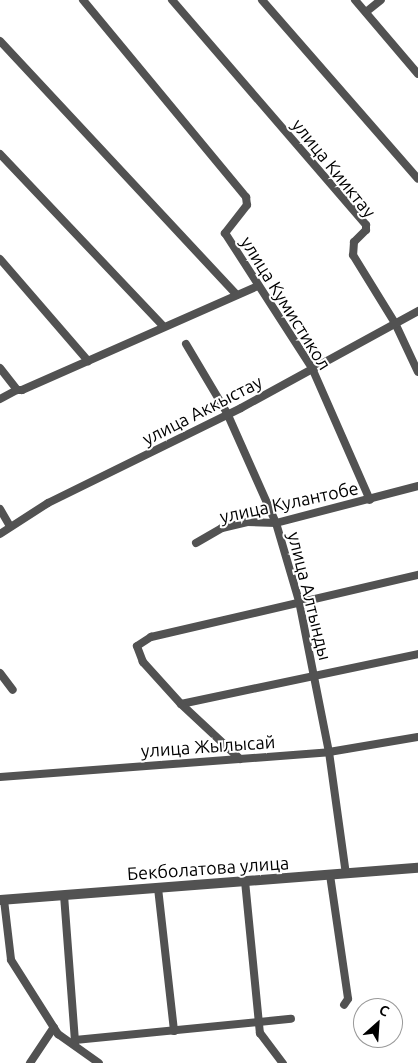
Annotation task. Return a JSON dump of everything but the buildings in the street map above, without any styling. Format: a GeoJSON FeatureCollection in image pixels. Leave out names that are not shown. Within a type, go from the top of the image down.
{"type":"FeatureCollection","features":[{"type":"Feature","properties":{"kind":"street","name":"улица Кумистикол"},"geometry":{"type":"LineString","coordinates":[[83,0],[246,197],[247,205],[225,233],[312,368],[370,500]]}},
{"type":"Feature","properties":{"kind":"street","name":"улица Кииктау"},"geometry":{"type":"LineString","coordinates":[[172,0],[366,225],[354,242],[353,255],[395,323],[418,372]]}},
{"type":"Feature","properties":{"kind":"street"},"geometry":{"type":"LineString","coordinates":[[262,0],[418,179]]}},
{"type":"Feature","properties":{"kind":"street"},"geometry":{"type":"LineString","coordinates":[[355,0],[418,74]]}},
{"type":"Feature","properties":{"kind":"street"},"geometry":{"type":"LineString","coordinates":[[366,12],[381,0]]}},
{"type":"Feature","properties":{"kind":"street"},"geometry":{"type":"LineString","coordinates":[[0,41],[237,295]]}},
{"type":"Feature","properties":{"kind":"street"},"geometry":{"type":"LineString","coordinates":[[0,154],[163,326]]}},
{"type":"Feature","properties":{"kind":"street"},"geometry":{"type":"LineString","coordinates":[[0,259],[88,361]]}},
{"type":"Feature","properties":{"kind":"street"},"geometry":{"type":"LineString","coordinates":[[0,399],[258,286]]}},
{"type":"Feature","properties":{"kind":"street","name":"улица Аккыстау"},"geometry":{"type":"LineString","coordinates":[[0,534],[48,503],[228,413],[418,311]]}},
{"type":"Feature","properties":{"kind":"street","name":"улица Алтынды"},"geometry":{"type":"LineString","coordinates":[[186,344],[228,413],[276,523],[299,601],[315,679],[329,752],[346,874]]}},
{"type":"Feature","properties":{"kind":"street"},"geometry":{"type":"LineString","coordinates":[[0,368],[17,390]]}},
{"type":"Feature","properties":{"kind":"street","name":"улица Кулантобе"},"geometry":{"type":"LineString","coordinates":[[196,543],[222,528],[247,522],[276,523],[418,486]]}},
{"type":"Feature","properties":{"kind":"street"},"geometry":{"type":"LineString","coordinates":[[0,509],[10,526]]}},
{"type":"Feature","properties":{"kind":"street"},"geometry":{"type":"LineString","coordinates":[[240,759],[181,704],[143,662],[137,646],[151,637],[299,601],[418,575]]}},
{"type":"Feature","properties":{"kind":"street"},"geometry":{"type":"LineString","coordinates":[[181,704],[315,679],[418,654]]}},
{"type":"Feature","properties":{"kind":"street"},"geometry":{"type":"LineString","coordinates":[[0,673],[13,690]]}},
{"type":"Feature","properties":{"kind":"street","name":"улица Жылысай"},"geometry":{"type":"LineString","coordinates":[[0,777],[329,752],[418,737]]}},
{"type":"Feature","properties":{"kind":"street","name":"Бекболатова улица"},"geometry":{"type":"LineString","coordinates":[[2,900],[418,868]]}},
{"type":"Feature","properties":{"kind":"street"},"geometry":{"type":"LineString","coordinates":[[330,875],[348,999],[344,1005]]}},
{"type":"Feature","properties":{"kind":"street"},"geometry":{"type":"LineString","coordinates":[[245,881],[260,1034],[283,1063]]}},
{"type":"Feature","properties":{"kind":"street"},"geometry":{"type":"LineString","coordinates":[[158,888],[174,1031]]}},
{"type":"Feature","properties":{"kind":"street"},"geometry":{"type":"LineString","coordinates":[[64,895],[75,1043]]}},
{"type":"Feature","properties":{"kind":"street"},"geometry":{"type":"LineString","coordinates":[[2,900],[11,960],[54,1028],[99,1063]]}},
{"type":"Feature","properties":{"kind":"street"},"geometry":{"type":"LineString","coordinates":[[75,1043],[291,1019]]}},
{"type":"Feature","properties":{"kind":"street"},"geometry":{"type":"LineString","coordinates":[[30,1063],[54,1028]]}}]}
